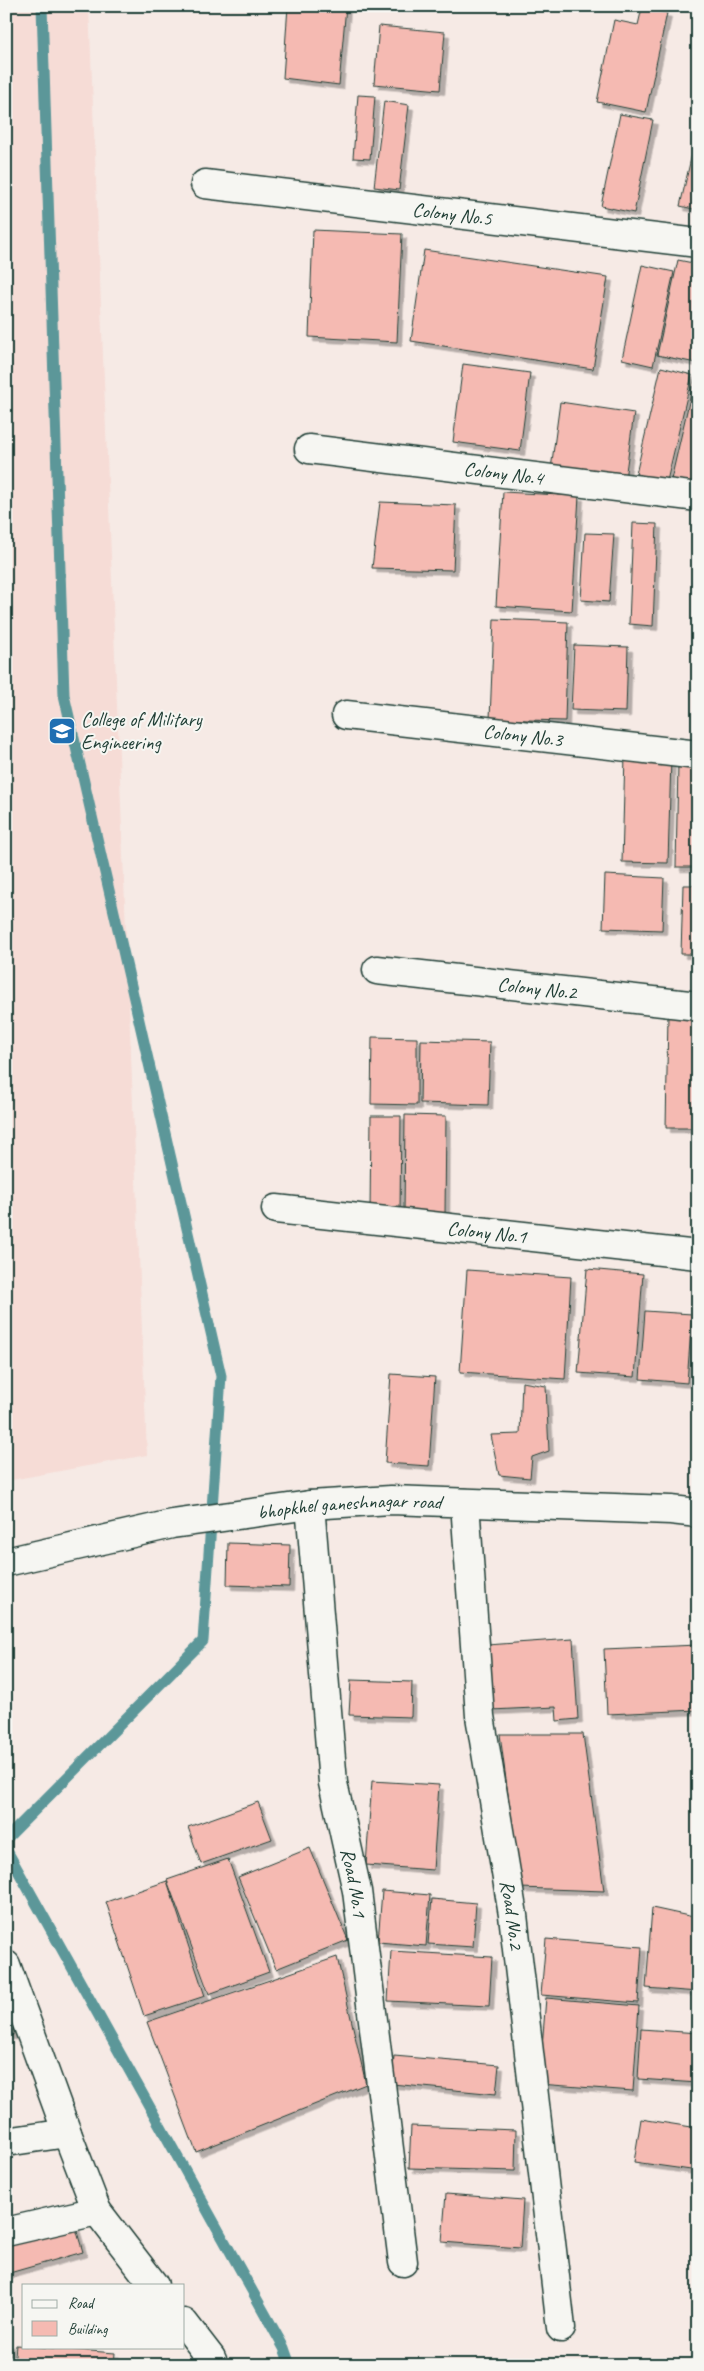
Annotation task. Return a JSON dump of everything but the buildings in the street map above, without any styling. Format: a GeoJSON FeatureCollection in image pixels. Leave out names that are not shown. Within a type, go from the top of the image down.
{"type":"FeatureCollection","features":[{"type":"Feature","properties":{"kind":"street","name":"Colony No.5"},"geometry":{"type":"LineString","coordinates":[[205,184],[698,243]]}},
{"type":"Feature","properties":{"kind":"street","name":"Colony No.4"},"geometry":{"type":"LineString","coordinates":[[309,449],[698,497]]}},
{"type":"Feature","properties":{"kind":"street","name":"Colony No.3"},"geometry":{"type":"LineString","coordinates":[[346,716],[698,755]]}},
{"type":"Feature","properties":{"kind":"street","name":"Colony No.2"},"geometry":{"type":"LineString","coordinates":[[377,970],[698,1006]]}},
{"type":"Feature","properties":{"kind":"street","name":"Colony No.1"},"geometry":{"type":"LineString","coordinates":[[276,1210],[698,1255]]}},
{"type":"Feature","properties":{"kind":"street","name":"bhopkhel ganeshnagar road"},"geometry":{"type":"LineString","coordinates":[[6,1562],[172,1524],[236,1514],[391,1500],[671,1510],[698,1513]]}},
{"type":"Feature","properties":{"kind":"street","name":"Road No.2"},"geometry":{"type":"LineString","coordinates":[[465,1503],[480,1716],[513,1915],[561,2328]]}},
{"type":"Feature","properties":{"kind":"street","name":"Road No.1"},"geometry":{"type":"LineString","coordinates":[[310,1506],[333,1783],[357,1891],[403,2262]]}},
{"type":"Feature","properties":{"kind":"street"},"geometry":{"type":"LineString","coordinates":[[6,1965],[66,2133],[97,2211],[153,2284]]}},
{"type":"Feature","properties":{"kind":"street"},"geometry":{"type":"LineString","coordinates":[[6,2142],[66,2133]]}},
{"type":"Feature","properties":{"kind":"street"},"geometry":{"type":"LineString","coordinates":[[6,2232],[97,2211]]}},
{"type":"Feature","properties":{"kind":"street"},"geometry":{"type":"LineString","coordinates":[[185,2323],[211,2358],[214,2365]]}},
{"type":"Feature","properties":{"kind":"shaded area","name":"College of Military Engineering"},"geometry":{"type":"Polygon","coordinates":[[[6,6],[89,6],[147,1455],[6,1481],[6,6]]]}},
{"type":"Feature","properties":{"kind":"waterway"},"geometry":{"type":"LineString","coordinates":[[6,1839],[203,1641],[221,1376],[64,695],[42,6]]}},
{"type":"Feature","properties":{"kind":"waterway"},"geometry":{"type":"LineString","coordinates":[[6,1849],[284,2348],[290,2365]]}},
{"type":"Feature","properties":{"kind":"place","name":"College of Military Engineering"},"geometry":{"type":"Point","coordinates":[62,731]}}]}
